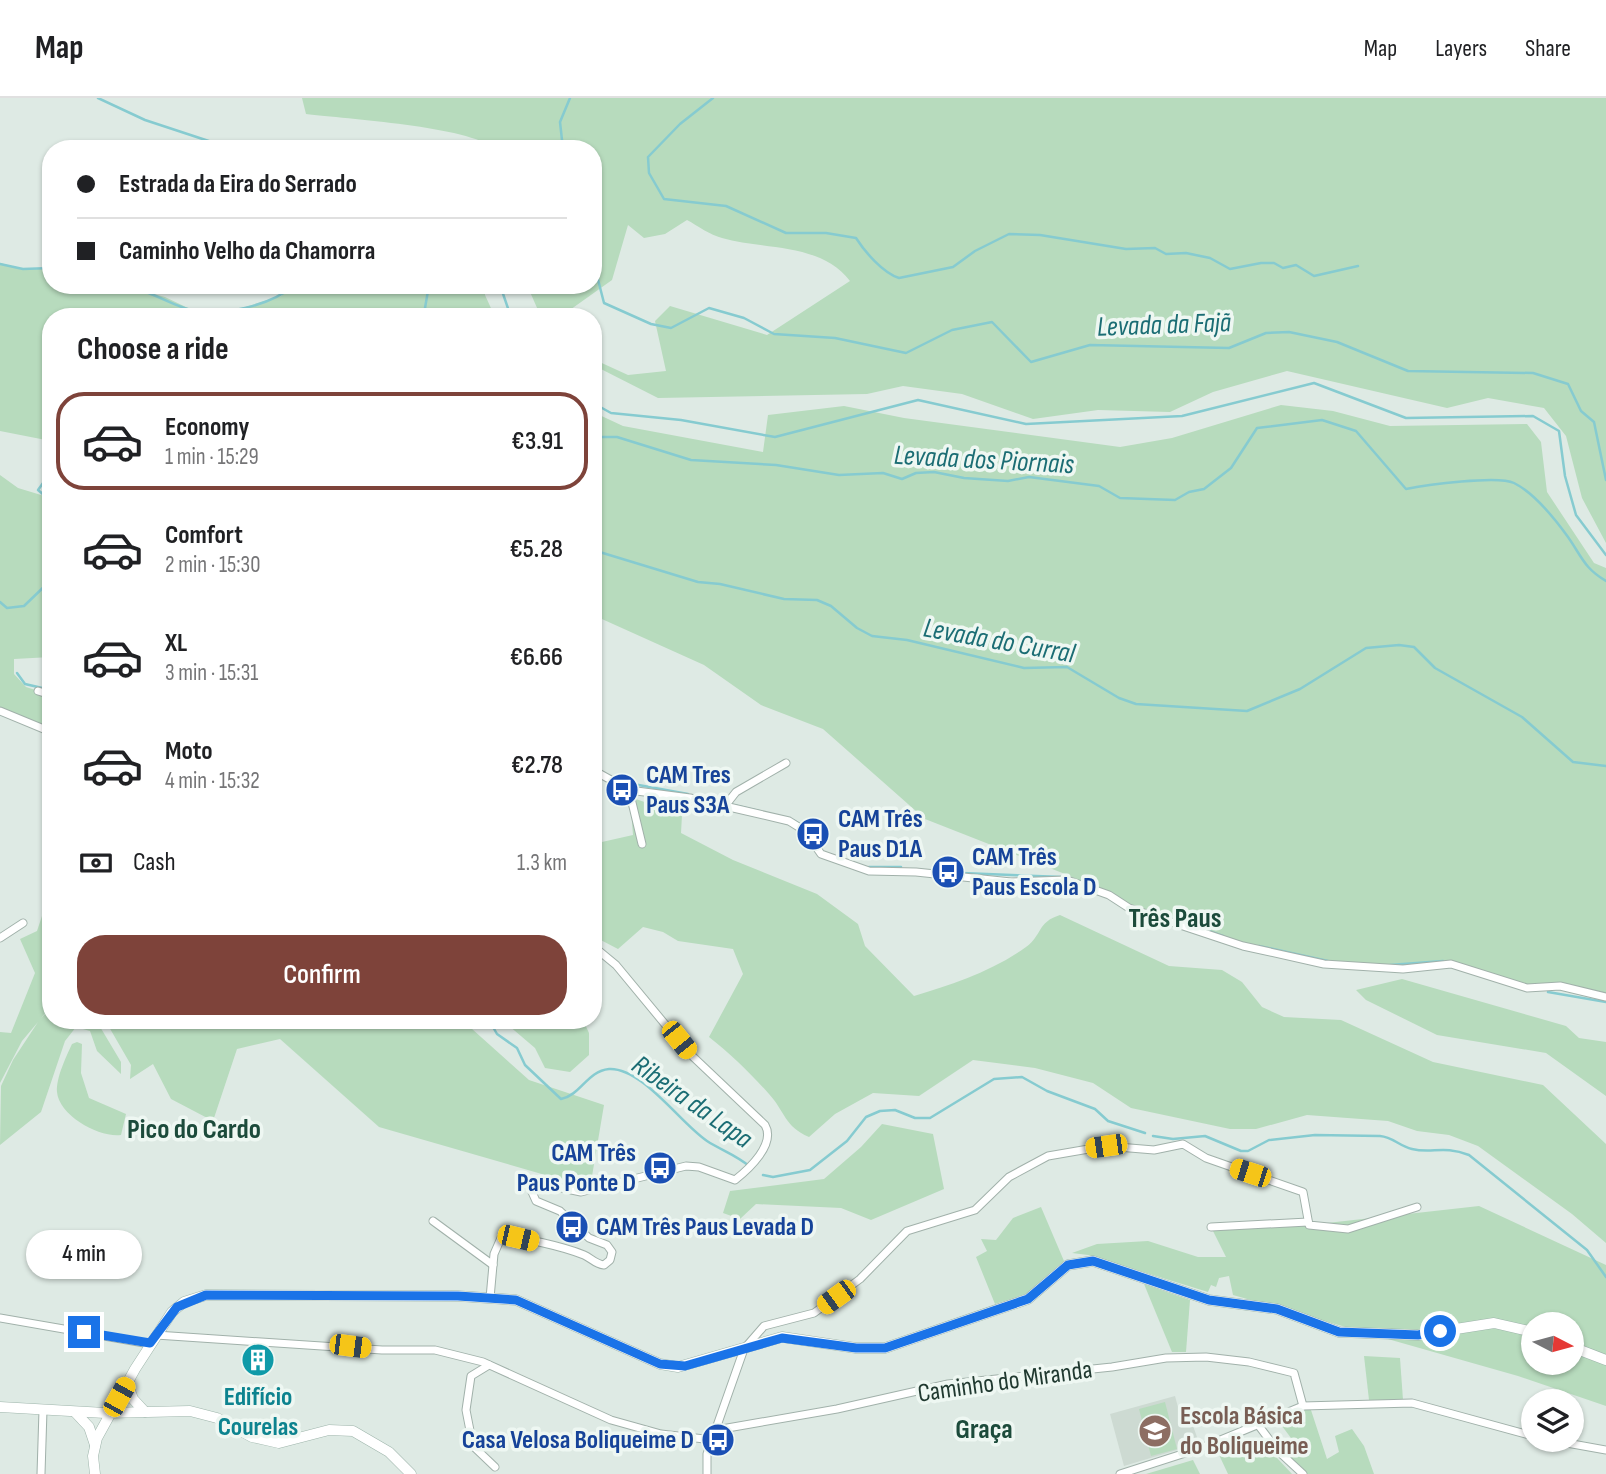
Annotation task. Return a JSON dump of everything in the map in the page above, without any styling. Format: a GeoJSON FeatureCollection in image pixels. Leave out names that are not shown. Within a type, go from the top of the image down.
{"type":"FeatureCollection","features":[{"type":"Feature","properties":{"kind":"main road"},"geometry":{"type":"LineString","coordinates":[[95,1446],[110,1413],[152,1339],[177,1307],[206,1295],[516,1300],[668,1365],[685,1366],[769,1340],[792,1337],[856,1348],[885,1348],[1028,1299],[1063,1267],[1082,1261],[1093,1261],[1209,1300],[1277,1309],[1339,1332],[1418,1335],[1494,1323],[1521,1329]]}},
{"type":"Feature","properties":{"kind":"main road"},"geometry":{"type":"LineString","coordinates":[[1584,1352],[1606,1360]]}},
{"type":"Feature","properties":{"kind":"main road"},"geometry":{"type":"LineString","coordinates":[[127,1382],[133,1399],[145,1412]]}},
{"type":"Feature","properties":{"kind":"main road"},"geometry":{"type":"LineString","coordinates":[[0,1407],[110,1413],[179,1410],[208,1415],[252,1437],[279,1443],[328,1430],[353,1431],[389,1452],[411,1474]]}},
{"type":"Feature","properties":{"kind":"main road"},"geometry":{"type":"LineString","coordinates":[[75,1412],[89,1427],[95,1446],[95,1474]]}},
{"type":"Feature","properties":{"kind":"street"},"geometry":{"type":"LineString","coordinates":[[37,691],[42,692]]}},
{"type":"Feature","properties":{"kind":"street"},"geometry":{"type":"LineString","coordinates":[[0,711],[42,728]]}},
{"type":"Feature","properties":{"kind":"street"},"geometry":{"type":"LineString","coordinates":[[725,806],[736,792],[786,763]]}},
{"type":"Feature","properties":{"kind":"street"},"geometry":{"type":"LineString","coordinates":[[602,775],[629,790],[725,806],[799,825],[821,854],[869,871],[916,872],[1011,883],[1067,880],[1109,895],[1129,908],[1243,946],[1324,964],[1403,968],[1451,964],[1527,988],[1560,986],[1606,997]]}},
{"type":"Feature","properties":{"kind":"street"},"geometry":{"type":"LineString","coordinates":[[629,790],[642,844]]}},
{"type":"Feature","properties":{"kind":"street"},"geometry":{"type":"LineString","coordinates":[[0,938],[23,923]]}},
{"type":"Feature","properties":{"kind":"street"},"geometry":{"type":"LineString","coordinates":[[490,1298],[498,1243],[507,1237],[573,1252],[598,1264],[604,1265],[610,1260],[612,1252],[607,1245],[589,1238],[560,1211],[536,1201],[532,1192],[538,1183],[581,1192],[685,1166],[699,1167],[735,1180],[767,1144],[768,1130],[765,1125],[688,1052],[616,965],[602,953]]}},
{"type":"Feature","properties":{"kind":"street"},"geometry":{"type":"LineString","coordinates":[[707,1474],[705,1463],[744,1349],[764,1326],[814,1313],[860,1279],[907,1231],[975,1210],[1009,1177],[1060,1153],[1106,1146],[1154,1150],[1180,1144],[1206,1158],[1303,1192],[1308,1222]]}},
{"type":"Feature","properties":{"kind":"street"},"geometry":{"type":"LineString","coordinates":[[1210,1227],[1308,1222],[1348,1229],[1416,1207]]}},
{"type":"Feature","properties":{"kind":"street"},"geometry":{"type":"LineString","coordinates":[[433,1221],[493,1265]]}},
{"type":"Feature","properties":{"kind":"street"},"geometry":{"type":"LineString","coordinates":[[0,1318],[152,1339],[435,1350],[489,1366],[611,1420],[661,1434],[713,1440]]}},
{"type":"Feature","properties":{"kind":"street","name":"Caminho do Miranda"},"geometry":{"type":"LineString","coordinates":[[716,1430],[837,1409],[948,1384],[1112,1367],[1166,1358],[1220,1358],[1294,1373],[1304,1406]]}},
{"type":"Feature","properties":{"kind":"street"},"geometry":{"type":"LineString","coordinates":[[489,1366],[471,1376],[466,1416],[472,1446],[495,1467]]}},
{"type":"Feature","properties":{"kind":"street"},"geometry":{"type":"LineString","coordinates":[[1120,1474],[1259,1426],[1304,1406],[1412,1403],[1521,1433]]}},
{"type":"Feature","properties":{"kind":"street"},"geometry":{"type":"LineString","coordinates":[[41,1474],[43,1410]]}},
{"type":"Feature","properties":{"kind":"street"},"geometry":{"type":"LineString","coordinates":[[1259,1426],[1278,1450],[1303,1474]]}},
{"type":"Feature","properties":{"kind":"street"},"geometry":{"type":"LineString","coordinates":[[1584,1446],[1606,1450]]}},
{"type":"Feature","properties":{"kind":"shaded area","name":"Escola Básica do Boliqueime"},"geometry":{"type":"Polygon","coordinates":[[[1175,1396],[1182,1422],[1191,1420],[1198,1440],[1187,1447],[1124,1466],[1110,1414],[1175,1396]]]}},
{"type":"Feature","properties":{"kind":"green space"},"geometry":{"type":"Polygon","coordinates":[[[302,98],[1606,98],[1606,543],[1582,498],[1566,436],[1544,408],[1488,398],[1447,408],[1287,371],[1213,392],[1170,412],[1098,410],[1033,419],[962,394],[903,386],[867,394],[658,398],[602,370],[602,363],[628,375],[666,371],[655,321],[670,306],[767,335],[850,281],[838,268],[807,253],[722,238],[687,220],[665,234],[644,238],[628,225],[612,280],[602,287],[602,140],[478,140],[434,129],[306,114],[302,98]]]}},
{"type":"Feature","properties":{"kind":"green space"},"geometry":{"type":"Polygon","coordinates":[[[0,263],[23,269],[42,268],[42,294],[154,294],[188,308],[42,308],[42,439],[0,431],[0,263]]]}},
{"type":"Feature","properties":{"kind":"green space"},"geometry":{"type":"Polygon","coordinates":[[[283,294],[485,295],[491,308],[242,308],[283,294]]]}},
{"type":"Feature","properties":{"kind":"green space"},"geometry":{"type":"Polygon","coordinates":[[[531,294],[592,294],[573,308],[537,308],[531,294]]]}},
{"type":"Feature","properties":{"kind":"green space"},"geometry":{"type":"Polygon","coordinates":[[[1281,405],[1333,411],[1390,426],[1527,424],[1541,442],[1547,492],[1594,563],[1606,568],[1606,997],[1568,988],[1527,988],[1451,964],[1403,969],[1342,966],[1243,946],[1129,908],[1070,876],[925,819],[823,729],[761,705],[704,665],[602,619],[602,416],[623,426],[763,452],[768,415],[844,406],[904,418],[1120,447],[1172,438],[1281,405]]]}},
{"type":"Feature","properties":{"kind":"green space"},"geometry":{"type":"Polygon","coordinates":[[[0,475],[18,488],[42,495],[42,657],[14,659],[14,674],[26,687],[42,692],[42,728],[0,711],[0,475]]]}},
{"type":"Feature","properties":{"kind":"green space"},"geometry":{"type":"Polygon","coordinates":[[[630,797],[682,815],[681,833],[733,860],[817,894],[858,924],[865,946],[914,996],[957,982],[1013,956],[1031,943],[1047,921],[1060,915],[1169,966],[1222,970],[1242,982],[1262,1007],[1284,1017],[1341,1020],[1433,1062],[1543,1085],[1606,1144],[1606,1243],[1572,1214],[1478,1146],[1449,1135],[1417,1131],[1388,1121],[1307,1115],[1256,1129],[1230,1129],[1131,1108],[1093,1083],[1035,1068],[973,1060],[919,1096],[873,1093],[835,1114],[809,1137],[790,1124],[762,1086],[709,1037],[743,974],[733,949],[678,941],[663,932],[643,927],[618,949],[602,941],[602,842],[633,835],[630,797]]]}},
{"type":"Feature","properties":{"kind":"green space"},"geometry":{"type":"Polygon","coordinates":[[[42,916],[42,1029],[74,1029],[65,1041],[41,1112],[0,1145],[1,1086],[13,1060],[38,1022],[22,1041],[0,1083],[0,1032],[11,1033],[35,973],[20,939],[37,931],[42,916]]]}},
{"type":"Feature","properties":{"kind":"green space"},"geometry":{"type":"Polygon","coordinates":[[[1402,979],[1566,1026],[1579,1038],[1606,1042],[1606,1096],[1546,1053],[1437,1035],[1366,1000],[1356,990],[1402,979]]]}},
{"type":"Feature","properties":{"kind":"green space"},"geometry":{"type":"Polygon","coordinates":[[[83,1029],[101,1029],[121,1062],[121,1074],[97,1051],[90,1031],[83,1029]]]}},
{"type":"Feature","properties":{"kind":"green space"},"geometry":{"type":"Polygon","coordinates":[[[110,1029],[472,1029],[529,1080],[604,1105],[590,1188],[379,1127],[280,1039],[237,1049],[213,1121],[171,1099],[153,1064],[130,1079],[131,1065],[110,1029]]]}},
{"type":"Feature","properties":{"kind":"green space"},"geometry":{"type":"Polygon","coordinates":[[[513,1029],[587,1029],[589,1033],[589,1055],[570,1072],[545,1068],[535,1048],[513,1029]]]}},
{"type":"Feature","properties":{"kind":"green space"},"geometry":{"type":"Polygon","coordinates":[[[72,1044],[82,1044],[81,1073],[89,1098],[126,1114],[121,1135],[102,1133],[82,1124],[59,1101],[57,1086],[60,1074],[72,1044]]]}},
{"type":"Feature","properties":{"kind":"green space"},"geometry":{"type":"Polygon","coordinates":[[[882,1124],[933,1134],[944,1189],[871,1220],[841,1208],[756,1204],[740,1219],[723,1213],[730,1191],[824,1179],[861,1147],[882,1124]]]}},
{"type":"Feature","properties":{"kind":"green space"},"geometry":{"type":"Polygon","coordinates":[[[1479,1206],[1606,1265],[1606,1406],[1584,1398],[1584,1389],[1556,1389],[1233,1295],[1229,1276],[1219,1278],[1216,1287],[1211,1285],[1208,1292],[1088,1255],[1072,1253],[1097,1244],[1148,1241],[1198,1257],[1226,1257],[1211,1227],[1309,1225],[1479,1206]]]}},
{"type":"Feature","properties":{"kind":"green space"},"geometry":{"type":"Polygon","coordinates":[[[1041,1207],[1064,1261],[1026,1294],[995,1304],[976,1257],[987,1251],[981,1239],[996,1240],[1013,1218],[1041,1207]]]}},
{"type":"Feature","properties":{"kind":"green space"},"geometry":{"type":"Polygon","coordinates":[[[1144,1284],[1190,1300],[1186,1352],[1172,1352],[1144,1284]]]}},
{"type":"Feature","properties":{"kind":"green space"},"geometry":{"type":"Polygon","coordinates":[[[1364,1356],[1400,1358],[1403,1400],[1369,1400],[1364,1356]]]}},
{"type":"Feature","properties":{"kind":"green space"},"geometry":{"type":"Polygon","coordinates":[[[1165,1402],[1177,1449],[1151,1456],[1139,1409],[1165,1402]]]}},
{"type":"Feature","properties":{"kind":"green space"},"geometry":{"type":"Polygon","coordinates":[[[1310,1407],[1327,1459],[1339,1452],[1335,1436],[1352,1429],[1364,1446],[1374,1474],[1303,1474],[1277,1450],[1291,1438],[1276,1418],[1310,1407]]]}},
{"type":"Feature","properties":{"kind":"green space"},"geometry":{"type":"Polygon","coordinates":[[[1226,1437],[1232,1454],[1261,1441],[1292,1474],[1228,1474],[1213,1442],[1226,1437]]]}},
{"type":"Feature","properties":{"kind":"green space"},"geometry":{"type":"Polygon","coordinates":[[[1193,1460],[1200,1474],[1146,1474],[1193,1460]]]}},
{"type":"Feature","properties":{"kind":"waterway"},"geometry":{"type":"LineString","coordinates":[[98,98],[145,120],[206,140]]}},
{"type":"Feature","properties":{"kind":"waterway","name":"Levada da Fajã"},"geometry":{"type":"LineString","coordinates":[[562,140],[560,122],[570,98]]}},
{"type":"Feature","properties":{"kind":"waterway"},"geometry":{"type":"LineString","coordinates":[[713,98],[680,124],[648,157],[649,173],[664,199],[726,206],[786,233],[826,233],[856,238],[881,267],[899,278],[953,267],[975,251],[1009,234],[1040,235],[1126,249],[1155,248],[1166,254],[1186,253],[1210,258],[1230,269],[1274,263],[1283,268],[1296,265],[1314,276],[1358,266]]}},
{"type":"Feature","properties":{"kind":"waterway","name":"Levada dos Piornais"},"geometry":{"type":"LineString","coordinates":[[0,264],[23,269],[42,268]]}},
{"type":"Feature","properties":{"kind":"waterway","name":"Levada dos Piornais"},"geometry":{"type":"LineString","coordinates":[[150,294],[186,308]]}},
{"type":"Feature","properties":{"kind":"waterway","name":"Levada dos Piornais"},"geometry":{"type":"LineString","coordinates":[[246,308],[282,294]]}},
{"type":"Feature","properties":{"kind":"waterway","name":"Levada dos Piornais"},"geometry":{"type":"LineString","coordinates":[[425,308],[427,294]]}},
{"type":"Feature","properties":{"kind":"waterway"},"geometry":{"type":"LineString","coordinates":[[503,294],[508,308]]}},
{"type":"Feature","properties":{"kind":"waterway","name":"Levada da Fajã"},"geometry":{"type":"LineString","coordinates":[[602,294],[604,303],[651,324],[671,328],[709,308],[744,318],[774,334],[835,338],[906,353],[952,330],[992,322],[1031,362],[1090,345],[1229,348],[1266,333],[1289,332],[1337,342],[1408,371],[1533,373],[1568,384],[1581,411],[1594,422],[1606,480]]}},
{"type":"Feature","properties":{"kind":"waterway"},"geometry":{"type":"LineString","coordinates":[[602,408],[611,413],[681,420],[775,437],[918,400],[1026,424],[1182,416],[1314,383],[1406,418],[1533,416],[1559,431],[1565,476],[1576,515],[1606,555]]}},
{"type":"Feature","properties":{"kind":"waterway","name":"Levada dos Piornais"},"geometry":{"type":"LineString","coordinates":[[602,437],[617,437],[691,460],[776,465],[839,475],[883,473],[902,479],[916,473],[934,472],[964,478],[1008,481],[1029,477],[1099,486],[1120,498],[1175,500],[1189,492],[1204,489],[1231,468],[1257,428],[1322,420],[1356,431],[1406,489],[1478,480],[1514,483],[1544,507],[1588,567],[1606,581]]}},
{"type":"Feature","properties":{"kind":"waterway","name":"Levada do Curral"},"geometry":{"type":"LineString","coordinates":[[42,484],[38,490],[42,493]]}},
{"type":"Feature","properties":{"kind":"waterway","name":"Levada do Curral"},"geometry":{"type":"LineString","coordinates":[[602,553],[698,582],[720,584],[784,599],[817,600],[831,606],[857,628],[872,636],[907,640],[1024,668],[1067,667],[1119,698],[1136,704],[1247,711],[1300,689],[1366,648],[1399,645],[1414,647],[1435,668],[1522,717],[1573,762],[1606,766]]}},
{"type":"Feature","properties":{"kind":"waterway"},"geometry":{"type":"LineString","coordinates":[[0,602],[7,608],[24,606],[42,589]]}},
{"type":"Feature","properties":{"kind":"waterway","name":"Levada do Curral"},"geometry":{"type":"LineString","coordinates":[[17,673],[25,684],[42,688]]}},
{"type":"Feature","properties":{"kind":"waterway"},"geometry":{"type":"LineString","coordinates":[[622,782],[688,794]]}},
{"type":"Feature","properties":{"kind":"waterway"},"geometry":{"type":"LineString","coordinates":[[694,796],[759,811]]}},
{"type":"Feature","properties":{"kind":"waterway"},"geometry":{"type":"LineString","coordinates":[[793,820],[808,829]]}},
{"type":"Feature","properties":{"kind":"waterway"},"geometry":{"type":"LineString","coordinates":[[869,867],[901,867]]}},
{"type":"Feature","properties":{"kind":"waterway"},"geometry":{"type":"LineString","coordinates":[[962,873],[1063,877]]}},
{"type":"Feature","properties":{"kind":"waterway"},"geometry":{"type":"LineString","coordinates":[[1080,881],[1098,887]]}},
{"type":"Feature","properties":{"kind":"waterway"},"geometry":{"type":"LineString","coordinates":[[1149,910],[1223,936]]}},
{"type":"Feature","properties":{"kind":"waterway"},"geometry":{"type":"LineString","coordinates":[[1259,946],[1328,961]]}},
{"type":"Feature","properties":{"kind":"waterway"},"geometry":{"type":"LineString","coordinates":[[1390,965],[1443,961]]}},
{"type":"Feature","properties":{"kind":"waterway"},"geometry":{"type":"LineString","coordinates":[[1548,992],[1606,1002]]}},
{"type":"Feature","properties":{"kind":"waterway","name":"Ribeira da Lapa"},"geometry":{"type":"LineString","coordinates":[[494,1029],[517,1048],[525,1065],[561,1099],[574,1093],[589,1078],[601,1071],[622,1071],[648,1086],[707,1141],[749,1166]]}},
{"type":"Feature","properties":{"kind":"waterway"},"geometry":{"type":"LineString","coordinates":[[763,1175],[773,1177],[810,1170],[847,1141],[866,1117],[880,1111],[895,1110],[915,1118],[930,1118],[994,1079],[1022,1077],[1047,1091],[1095,1109],[1108,1121],[1145,1133]]}},
{"type":"Feature","properties":{"kind":"waterway"},"geometry":{"type":"LineString","coordinates":[[1153,1136],[1173,1139],[1205,1136],[1241,1151],[1248,1151],[1269,1140],[1315,1135],[1380,1136],[1412,1149],[1460,1152],[1469,1155],[1587,1250],[1606,1277]]}},
{"type":"Feature","properties":{"kind":"place","name":"CAM Tres Paus S3A"},"geometry":{"type":"Point","coordinates":[622,790]}},
{"type":"Feature","properties":{"kind":"place","name":"CAM Três Paus D1A"},"geometry":{"type":"Point","coordinates":[813,834]}},
{"type":"Feature","properties":{"kind":"place","name":"CAM Três Paus Escola D"},"geometry":{"type":"Point","coordinates":[948,872]}},
{"type":"Feature","properties":{"kind":"place","name":"CAM Três Paus Ponte D"},"geometry":{"type":"Point","coordinates":[660,1168]}},
{"type":"Feature","properties":{"kind":"place","name":"CAM Três Paus Levada D"},"geometry":{"type":"Point","coordinates":[572,1227]}},
{"type":"Feature","properties":{"kind":"place","name":"Edifício Courelas"},"geometry":{"type":"Point","coordinates":[258,1360]}},
{"type":"Feature","properties":{"kind":"place","name":"Escola Básica do Boliqueime"},"geometry":{"type":"Point","coordinates":[1155,1431]}},
{"type":"Feature","properties":{"kind":"place","name":"Casa Velosa Boliqueime D"},"geometry":{"type":"Point","coordinates":[718,1440]}},
{"type":"Feature","properties":{"kind":"district","name":"Três Paus"},"geometry":{"type":"Point","coordinates":[1175,918]}},
{"type":"Feature","properties":{"kind":"district","name":"Pico do Cardo"},"geometry":{"type":"Point","coordinates":[194,1129]}},
{"type":"Feature","properties":{"kind":"district","name":"Graça"},"geometry":{"type":"Point","coordinates":[984,1429]}},
{"type":"Feature","properties":{"kind":"route"},"geometry":{"type":"LineString","coordinates":[[84,1332],[150,1343],[177,1307],[206,1295],[458,1296],[516,1300],[660,1364],[685,1366],[769,1340],[792,1337],[856,1348],[885,1348],[984,1311],[1028,1299],[1063,1267],[1076,1261],[1093,1261],[1209,1300],[1277,1309],[1339,1332],[1418,1335],[1440,1331]]}}]}
